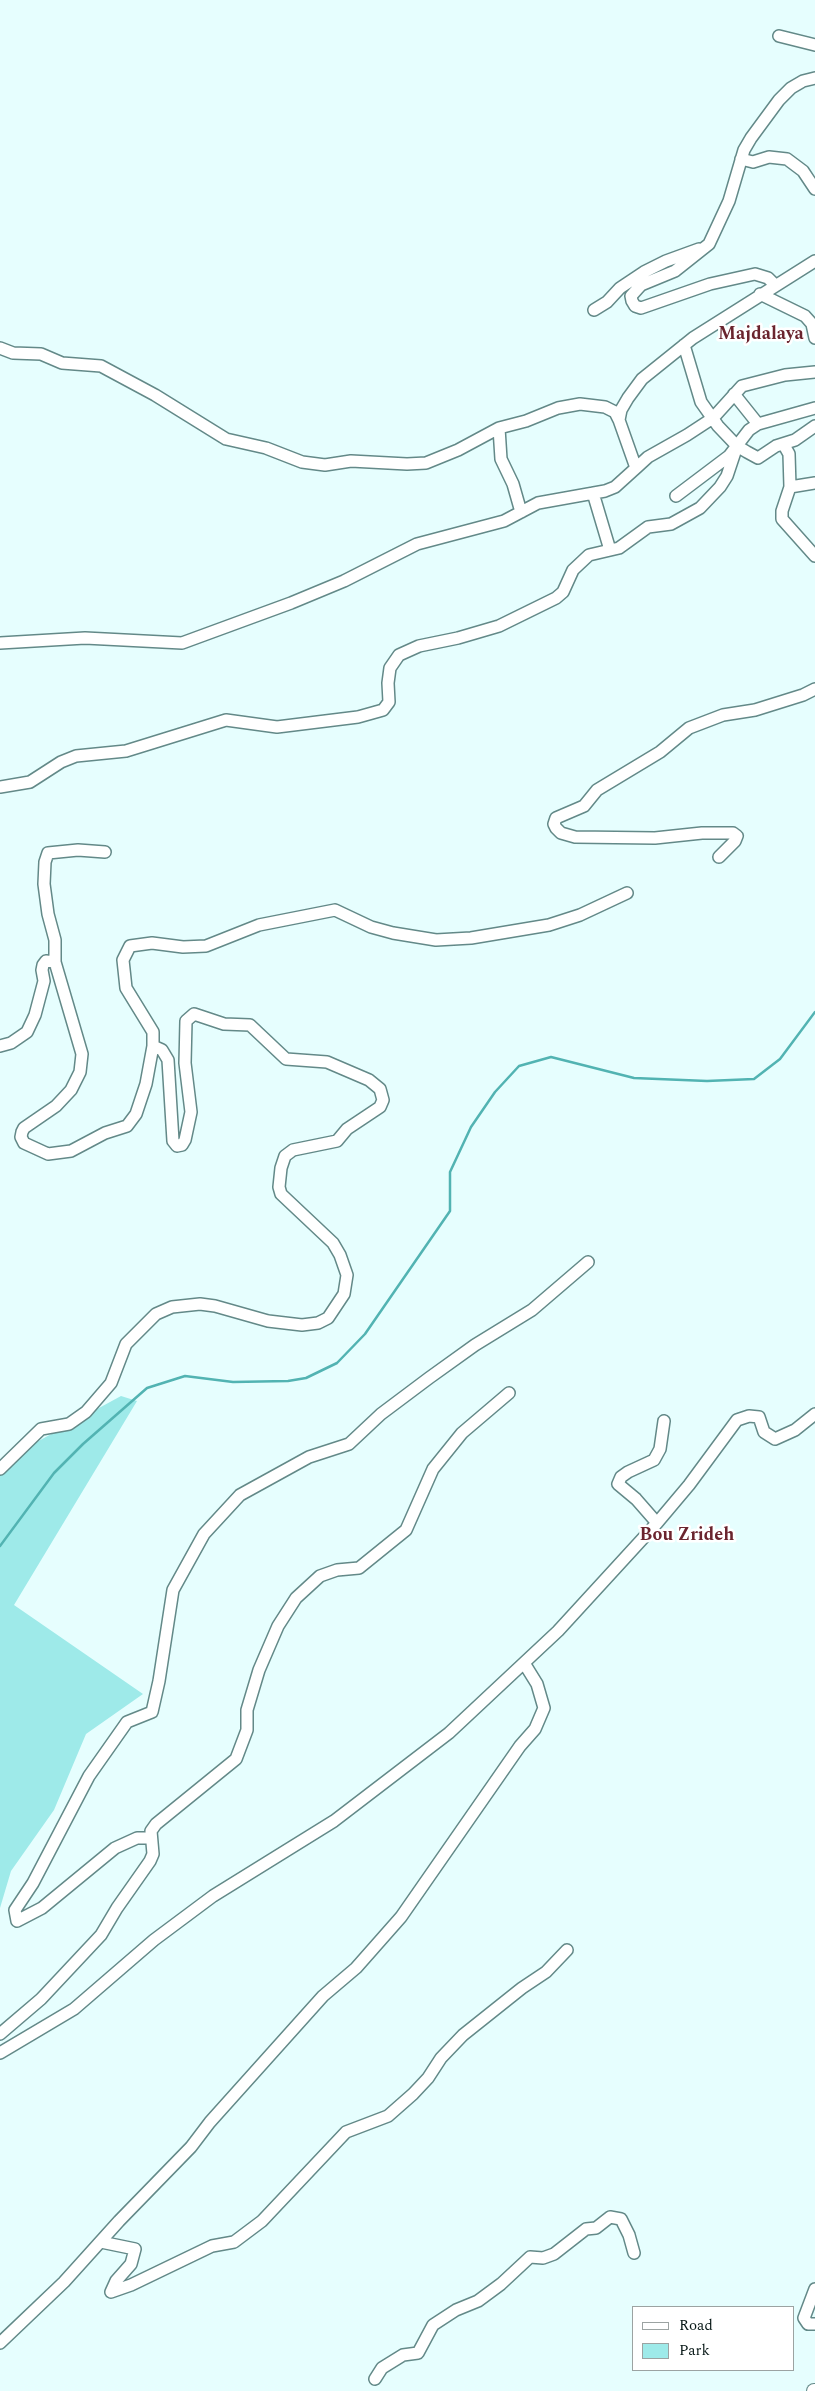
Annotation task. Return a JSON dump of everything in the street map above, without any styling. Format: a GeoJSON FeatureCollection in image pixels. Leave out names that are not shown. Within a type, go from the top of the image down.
{"type":"FeatureCollection","features":[{"type":"Feature","properties":{"kind":"street"},"geometry":{"type":"LineString","coordinates":[[779,36],[815,46]]}},
{"type":"Feature","properties":{"kind":"street"},"geometry":{"type":"LineString","coordinates":[[775,285],[768,278],[755,274],[710,284],[641,308],[635,306],[631,296],[641,285],[675,271],[706,247],[724,214],[737,179],[741,159],[751,138],[779,100],[791,88],[815,78]]}},
{"type":"Feature","properties":{"kind":"street"},"geometry":{"type":"LineString","coordinates":[[741,159],[753,162],[770,157],[787,159],[803,171],[815,189]]}},
{"type":"Feature","properties":{"kind":"street"},"geometry":{"type":"LineString","coordinates":[[594,310],[607,302],[620,288],[644,272],[666,261],[706,247]]}},
{"type":"Feature","properties":{"kind":"street"},"geometry":{"type":"LineString","coordinates":[[618,420],[628,398],[642,378],[684,345],[760,294],[815,261]]}},
{"type":"Feature","properties":{"kind":"street"},"geometry":{"type":"LineString","coordinates":[[760,294],[805,316],[813,324],[815,338]]}},
{"type":"Feature","properties":{"kind":"street"},"geometry":{"type":"LineString","coordinates":[[684,345],[701,402],[712,418],[737,446],[758,458],[776,446],[784,445],[809,433],[815,426]]}},
{"type":"Feature","properties":{"kind":"street"},"geometry":{"type":"LineString","coordinates":[[0,348],[13,353],[41,354],[62,363],[102,366],[156,395],[226,439],[266,448],[302,462],[326,464],[351,461],[407,464],[426,463],[458,450],[499,428],[558,408],[580,404],[605,407],[615,412],[636,468]]}},
{"type":"Feature","properties":{"kind":"street"},"geometry":{"type":"LineString","coordinates":[[0,643],[85,638],[182,642],[291,603],[344,581],[418,544],[440,537],[482,529],[538,503],[615,487],[648,458],[712,418],[742,386],[759,380],[815,372]]}},
{"type":"Feature","properties":{"kind":"street"},"geometry":{"type":"LineString","coordinates":[[734,394],[758,424]]}},
{"type":"Feature","properties":{"kind":"street"},"geometry":{"type":"LineString","coordinates":[[0,787],[30,782],[61,762],[76,756],[126,751],[226,720],[277,727],[358,717],[383,710],[389,702],[388,683],[390,668],[399,655],[419,646],[458,638],[499,626],[527,613],[562,592],[573,570],[589,555],[619,548],[648,527],[671,524],[700,508],[720,487],[727,476],[742,436],[758,424],[815,408]]}},
{"type":"Feature","properties":{"kind":"street"},"geometry":{"type":"LineString","coordinates":[[499,428],[501,459],[514,484],[522,512]]}},
{"type":"Feature","properties":{"kind":"street"},"geometry":{"type":"LineString","coordinates":[[784,445],[789,454],[790,487],[782,510],[782,519],[815,556]]}},
{"type":"Feature","properties":{"kind":"street"},"geometry":{"type":"LineString","coordinates":[[676,496],[729,456],[737,446]]}},
{"type":"Feature","properties":{"kind":"street"},"geometry":{"type":"LineString","coordinates":[[790,487],[815,483]]}},
{"type":"Feature","properties":{"kind":"street"},"geometry":{"type":"LineString","coordinates":[[592,493],[610,550]]}},
{"type":"Feature","properties":{"kind":"street"},"geometry":{"type":"LineString","coordinates":[[719,857],[735,841],[736,836],[733,833],[702,833],[654,838],[575,837],[561,833],[554,824],[556,818],[584,806],[597,790],[660,752],[689,728],[723,715],[755,710],[803,695],[815,689]]}},
{"type":"Feature","properties":{"kind":"street"},"geometry":{"type":"LineString","coordinates":[[105,852],[78,850],[48,853],[45,862],[44,884],[48,914],[55,940],[55,962],[82,1054],[80,1072],[71,1090],[56,1106],[24,1128],[21,1138],[24,1143],[48,1154],[63,1152],[127,1126],[136,1114],[146,1084],[153,1046],[153,1032],[126,988],[123,960],[130,946],[152,943],[183,947],[206,946],[259,925],[335,910],[372,927],[393,933],[436,940],[471,938],[549,925],[580,915],[627,893]]}},
{"type":"Feature","properties":{"kind":"street"},"geometry":{"type":"LineString","coordinates":[[0,1046],[11,1043],[27,1032],[35,1016],[44,981],[43,965],[46,961],[55,962]]}},
{"type":"Feature","properties":{"kind":"street"},"geometry":{"type":"LineString","coordinates":[[0,1469],[41,1430],[69,1424],[86,1412],[111,1383],[126,1344],[156,1314],[172,1307],[200,1304],[215,1306],[268,1321],[302,1326],[318,1323],[328,1318],[344,1294],[347,1275],[340,1255],[333,1243],[281,1194],[279,1187],[281,1168],[285,1156],[293,1150],[337,1141],[347,1129],[380,1107],[383,1100],[380,1089],[369,1080],[327,1062],[286,1059],[250,1025],[224,1024],[194,1014],[186,1021],[185,1063],[191,1112],[185,1140],[182,1145],[176,1146],[173,1141],[168,1060],[162,1050],[153,1046]]}},
{"type":"Feature","properties":{"kind":"street"},"geometry":{"type":"LineString","coordinates":[[150,1838],[137,1838],[115,1848],[42,1908],[17,1921],[14,1910],[33,1883],[89,1776],[126,1722],[152,1712],[159,1681],[172,1590],[204,1534],[240,1495],[309,1457],[349,1444],[381,1414],[475,1345],[532,1310],[588,1262]]}},
{"type":"Feature","properties":{"kind":"street"},"geometry":{"type":"LineString","coordinates":[[0,2034],[41,1999],[101,1935],[150,1861],[152,1854],[151,1831],[156,1824],[236,1758],[247,1730],[247,1710],[258,1670],[278,1626],[296,1598],[320,1576],[337,1570],[359,1568],[406,1530],[433,1469],[462,1433],[509,1394]]}},
{"type":"Feature","properties":{"kind":"street"},"geometry":{"type":"LineString","coordinates":[[0,2053],[74,2009],[108,1982],[138,1953],[214,1896],[342,1815],[449,1733],[558,1631],[657,1523],[689,1485],[737,1420],[749,1416],[759,1417],[764,1432],[775,1439],[795,1430],[815,1414]]}},
{"type":"Feature","properties":{"kind":"street"},"geometry":{"type":"LineString","coordinates":[[657,1523],[636,1499],[618,1484],[621,1477],[628,1472],[654,1460],[660,1449],[664,1421]]}},
{"type":"Feature","properties":{"kind":"street"},"geometry":{"type":"LineString","coordinates":[[0,2343],[64,2282],[191,2147],[210,2122],[323,1996],[356,1968],[401,1917],[520,1746],[535,1729],[544,1708],[536,1684],[524,1663]]}},
{"type":"Feature","properties":{"kind":"street"},"geometry":{"type":"LineString","coordinates":[[101,2242],[135,2249],[131,2264],[116,2281],[110,2292],[131,2285],[212,2246],[234,2242],[262,2221],[346,2132],[388,2116],[418,2089],[441,2058],[463,2035],[522,1988],[546,1972],[567,1950]]}},
{"type":"Feature","properties":{"kind":"street"},"geometry":{"type":"LineString","coordinates":[[374,2379],[382,2368],[403,2356],[418,2353],[433,2325],[456,2310],[478,2301],[501,2284],[530,2258],[543,2258],[554,2254],[586,2229],[596,2228],[610,2217],[621,2219],[629,2235],[634,2254]]}},
{"type":"Feature","properties":{"kind":"street"},"geometry":{"type":"LineString","coordinates":[[815,2289],[804,2318],[808,2324],[815,2324]]}},
{"type":"Feature","properties":{"kind":"green space"},"geometry":{"type":"Polygon","coordinates":[[[121,1396],[137,1401],[14,1605],[143,1694],[86,1734],[54,1810],[11,1871],[0,1908],[0,1462],[121,1396]]]}},
{"type":"Feature","properties":{"kind":"waterway"},"geometry":{"type":"LineString","coordinates":[[0,1546],[54,1473],[83,1444],[147,1388],[185,1376],[233,1382],[288,1381],[306,1378],[337,1363],[365,1334],[450,1211],[450,1172],[471,1127],[495,1092],[519,1066],[551,1057],[634,1078],[707,1081],[754,1079],[780,1059],[815,1012]]}},
{"type":"Feature","properties":{"kind":"district","name":"Majdalaya"},"geometry":{"type":"Point","coordinates":[761,335]}},
{"type":"Feature","properties":{"kind":"district","name":"Bou Zrideh"},"geometry":{"type":"Point","coordinates":[687,1536]}}]}
